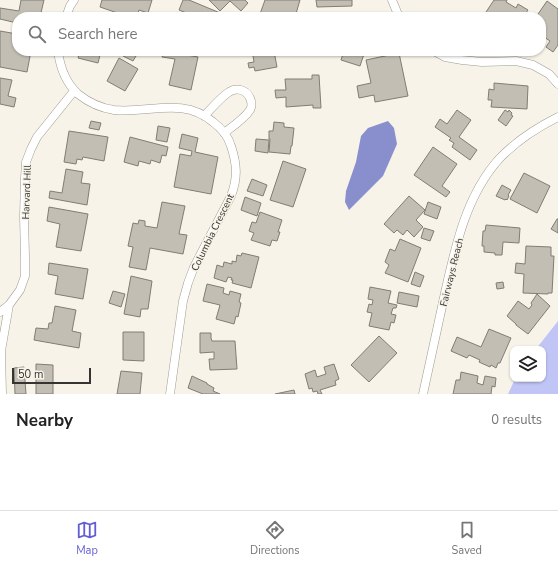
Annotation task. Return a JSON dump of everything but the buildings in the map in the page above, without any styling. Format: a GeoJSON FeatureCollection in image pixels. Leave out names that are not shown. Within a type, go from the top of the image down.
{"type":"FeatureCollection","features":[{"type":"Feature","properties":{"kind":"street"},"geometry":{"type":"LineString","coordinates":[[68,12],[74,0]]}},
{"type":"Feature","properties":{"kind":"street"},"geometry":{"type":"LineString","coordinates":[[392,0],[397,12]]}},
{"type":"Feature","properties":{"kind":"street","name":"Columbia Crescent"},"geometry":{"type":"LineString","coordinates":[[59,56],[62,70],[69,84],[74,91],[89,102],[106,109],[124,111],[166,107],[195,111],[211,119],[217,124],[230,142],[236,165],[234,186],[231,196],[194,267],[188,283],[182,308],[170,394]]}},
{"type":"Feature","properties":{"kind":"street"},"geometry":{"type":"LineString","coordinates":[[445,56],[462,60],[482,62],[516,61],[533,65],[549,74],[558,84]]}},
{"type":"Feature","properties":{"kind":"street"},"geometry":{"type":"LineString","coordinates":[[204,116],[228,93],[234,90],[241,90],[246,93],[252,106],[249,112],[224,133]]}},
{"type":"Feature","properties":{"kind":"street","name":"Harvard Hill"},"geometry":{"type":"LineString","coordinates":[[9,305],[20,290],[25,276],[24,217],[26,162],[37,137],[74,91]]}},
{"type":"Feature","properties":{"kind":"street","name":"Fairways Reach"},"geometry":{"type":"LineString","coordinates":[[423,394],[454,249],[469,207],[482,181],[498,160],[515,143],[540,126],[558,117]]}},
{"type":"Feature","properties":{"kind":"street"},"geometry":{"type":"LineString","coordinates":[[0,312],[9,305]]}},
{"type":"Feature","properties":{"kind":"street"},"geometry":{"type":"LineString","coordinates":[[2,394],[1,351],[9,305]]}},
{"type":"Feature","properties":{"kind":"shaded area"},"geometry":{"type":"Polygon","coordinates":[[[388,121],[394,128],[397,144],[383,176],[349,210],[345,202],[346,191],[356,162],[361,136],[368,128],[388,121]]]}},
{"type":"Feature","properties":{"kind":"shaded area"},"geometry":{"type":"Polygon","coordinates":[[[558,321],[558,394],[508,394],[514,382],[546,382],[546,346],[538,346],[558,321]]]}}]}
